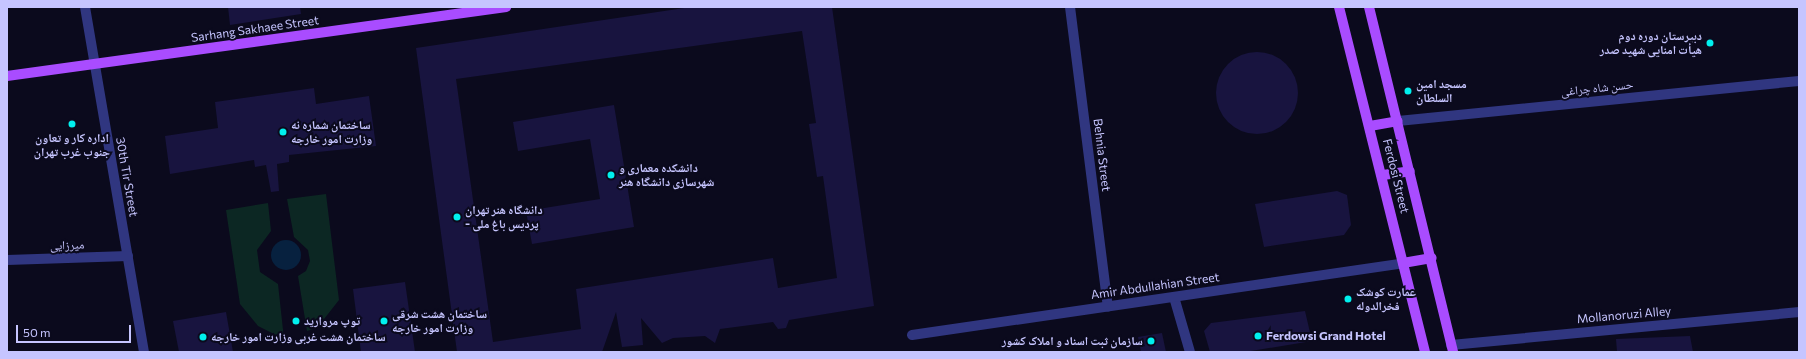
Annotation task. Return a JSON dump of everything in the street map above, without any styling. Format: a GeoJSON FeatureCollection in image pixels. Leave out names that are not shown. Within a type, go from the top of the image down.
{"type":"FeatureCollection","features":[{"type":"Feature","properties":{"kind":"main road","name":"Sarhang Sakhaee Street"},"geometry":{"type":"LineString","coordinates":[[7,76],[506,7]]}},
{"type":"Feature","properties":{"kind":"main road","name":"Ferdosi Street"},"geometry":{"type":"LineString","coordinates":[[1339,7],[1383,175],[1425,352]]}},
{"type":"Feature","properties":{"kind":"main road","name":"Ferdosi Street"},"geometry":{"type":"LineString","coordinates":[[1369,7],[1432,258],[1452,348]]}},
{"type":"Feature","properties":{"kind":"main road"},"geometry":{"type":"LineString","coordinates":[[1370,126],[1398,121]]}},
{"type":"Feature","properties":{"kind":"main road"},"geometry":{"type":"LineString","coordinates":[[1383,175],[1410,171]]}},
{"type":"Feature","properties":{"kind":"main road"},"geometry":{"type":"LineString","coordinates":[[1403,263],[1432,258]]}},
{"type":"Feature","properties":{"kind":"street","name":"30th Tir Street"},"geometry":{"type":"LineString","coordinates":[[85,7],[144,352]]}},
{"type":"Feature","properties":{"kind":"street","name":"Behnia Street"},"geometry":{"type":"LineString","coordinates":[[1070,7],[1108,307]]}},
{"type":"Feature","properties":{"kind":"street","name":"حسن شاه چراغی"},"geometry":{"type":"LineString","coordinates":[[1398,121],[1799,81]]}},
{"type":"Feature","properties":{"kind":"street","name":"میرزایی"},"geometry":{"type":"LineString","coordinates":[[7,260],[128,256]]}},
{"type":"Feature","properties":{"kind":"street","name":"Amir Abdullahian Street"},"geometry":{"type":"LineString","coordinates":[[912,335],[1403,263]]}},
{"type":"Feature","properties":{"kind":"street"},"geometry":{"type":"LineString","coordinates":[[1174,297],[1190,352]]}},
{"type":"Feature","properties":{"kind":"street","name":"Mollanoruzi Alley"},"geometry":{"type":"LineString","coordinates":[[1452,348],[1799,312]]}},
{"type":"Feature","properties":{"kind":"green space"},"geometry":{"type":"Polygon","coordinates":[[[326,194],[339,300],[317,328],[307,331],[298,276],[306,271],[310,261],[308,250],[294,237],[287,199],[326,194]]]}},
{"type":"Feature","properties":{"kind":"green space"},"geometry":{"type":"Polygon","coordinates":[[[268,203],[271,231],[257,250],[260,272],[278,284],[284,339],[258,326],[240,304],[226,210],[268,203]]]}},
{"type":"Feature","properties":{"kind":"water"},"geometry":{"type":"Polygon","coordinates":[[[286,240],[297,244],[301,255],[297,266],[286,270],[275,266],[271,255],[275,244],[286,240]]]}},
{"type":"Feature","properties":{"kind":"building"},"geometry":{"type":"Polygon","coordinates":[[[228,7],[300,7],[301,14],[230,25],[228,7]]]}},
{"type":"Feature","properties":{"kind":"building","name":"دانشگاه هنر تهران - پردیس باغ ملی"},"geometry":{"type":"Polygon","coordinates":[[[691,7],[832,7],[874,306],[789,320],[786,328],[778,329],[773,322],[720,329],[715,343],[705,336],[673,338],[662,343],[641,318],[643,345],[622,347],[616,312],[602,352],[457,352],[416,48],[691,7]],[[802,31],[456,79],[493,342],[581,329],[576,289],[773,258],[778,288],[837,278],[823,176],[817,177],[809,124],[816,123],[802,31]]]}},
{"type":"Feature","properties":{"kind":"building"},"geometry":{"type":"Polygon","coordinates":[[[1249,52],[1265,52],[1280,59],[1291,70],[1298,85],[1298,101],[1295,109],[1286,122],[1273,131],[1265,134],[1249,134],[1234,127],[1223,116],[1216,101],[1216,85],[1223,70],[1234,59],[1249,52]]]}},
{"type":"Feature","properties":{"kind":"building","name":"ساختمان شماره نه وزارت امور خارجه"},"geometry":{"type":"Polygon","coordinates":[[[314,88],[316,104],[369,96],[376,146],[289,155],[289,162],[277,164],[279,191],[271,192],[266,165],[255,167],[254,160],[170,174],[165,136],[218,128],[215,102],[314,88]]]}},
{"type":"Feature","properties":{"kind":"building","name":"دانشکده معماری و شهرسازی دانشگاه هنر"},"geometry":{"type":"Polygon","coordinates":[[[614,105],[634,227],[532,244],[526,211],[600,199],[590,139],[518,151],[513,122],[614,105]]]}},
{"type":"Feature","properties":{"kind":"building"},"geometry":{"type":"Polygon","coordinates":[[[1337,191],[1347,195],[1351,225],[1344,235],[1264,247],[1255,204],[1337,191]]]}},
{"type":"Feature","properties":{"kind":"building","name":"ساختمان هشت شرقی وزارت امور خارجه"},"geometry":{"type":"Polygon","coordinates":[[[405,282],[415,352],[361,352],[353,289],[405,282]]]}},
{"type":"Feature","properties":{"kind":"building","name":"Ferdowsi Grand Hotel"},"geometry":{"type":"Polygon","coordinates":[[[1305,311],[1312,341],[1245,352],[1210,352],[1204,331],[1211,323],[1305,311]]]}},
{"type":"Feature","properties":{"kind":"building","name":"ساختمان هشت غربی وزارت امور خارجه"},"geometry":{"type":"Polygon","coordinates":[[[226,312],[233,352],[179,352],[173,321],[226,312]]]}},
{"type":"Feature","properties":{"kind":"building","name":"سازمان ثبت اسناد و املاک کشور"},"geometry":{"type":"Polygon","coordinates":[[[1162,333],[1166,352],[1141,352],[1138,337],[1162,333]]]}},
{"type":"Feature","properties":{"kind":"building"},"geometry":{"type":"Polygon","coordinates":[[[1690,336],[1693,352],[1617,352],[1616,339],[1690,336]]]}},
{"type":"Feature","properties":{"kind":"place","name":"دبیرستان دوره دوم هیأت امنایی شهید صدر"},"geometry":{"type":"Point","coordinates":[1710,43]}},
{"type":"Feature","properties":{"kind":"place","name":"مسجد امین السلطان"},"geometry":{"type":"Point","coordinates":[1408,91]}},
{"type":"Feature","properties":{"kind":"place","name":"اداره کار و تعاون جنوب غرب تهران"},"geometry":{"type":"Point","coordinates":[72,124]}},
{"type":"Feature","properties":{"kind":"place","name":"ساختمان شماره نه وزارت امور خارجه"},"geometry":{"type":"Point","coordinates":[283,132]}},
{"type":"Feature","properties":{"kind":"place","name":"دانشکده معماری و شهرسازی دانشگاه هنر"},"geometry":{"type":"Point","coordinates":[611,175]}},
{"type":"Feature","properties":{"kind":"place","name":"دانشگاه هنر تهران - پردیس باغ ملی"},"geometry":{"type":"Point","coordinates":[457,217]}},
{"type":"Feature","properties":{"kind":"place","name":"عمارت کوشک فخرالدوله"},"geometry":{"type":"Point","coordinates":[1348,299]}},
{"type":"Feature","properties":{"kind":"place","name":"توپ مروارید"},"geometry":{"type":"Point","coordinates":[296,321]}},
{"type":"Feature","properties":{"kind":"place","name":"ساختمان هشت شرقی وزارت امور خارجه"},"geometry":{"type":"Point","coordinates":[384,321]}},
{"type":"Feature","properties":{"kind":"place","name":"Ferdowsi Grand Hotel"},"geometry":{"type":"Point","coordinates":[1258,336]}},
{"type":"Feature","properties":{"kind":"place","name":"ساختمان هشت غربی وزارت امور خارجه"},"geometry":{"type":"Point","coordinates":[203,337]}},
{"type":"Feature","properties":{"kind":"place","name":"سازمان ثبت اسناد و املاک کشور"},"geometry":{"type":"Point","coordinates":[1151,341]}}]}
